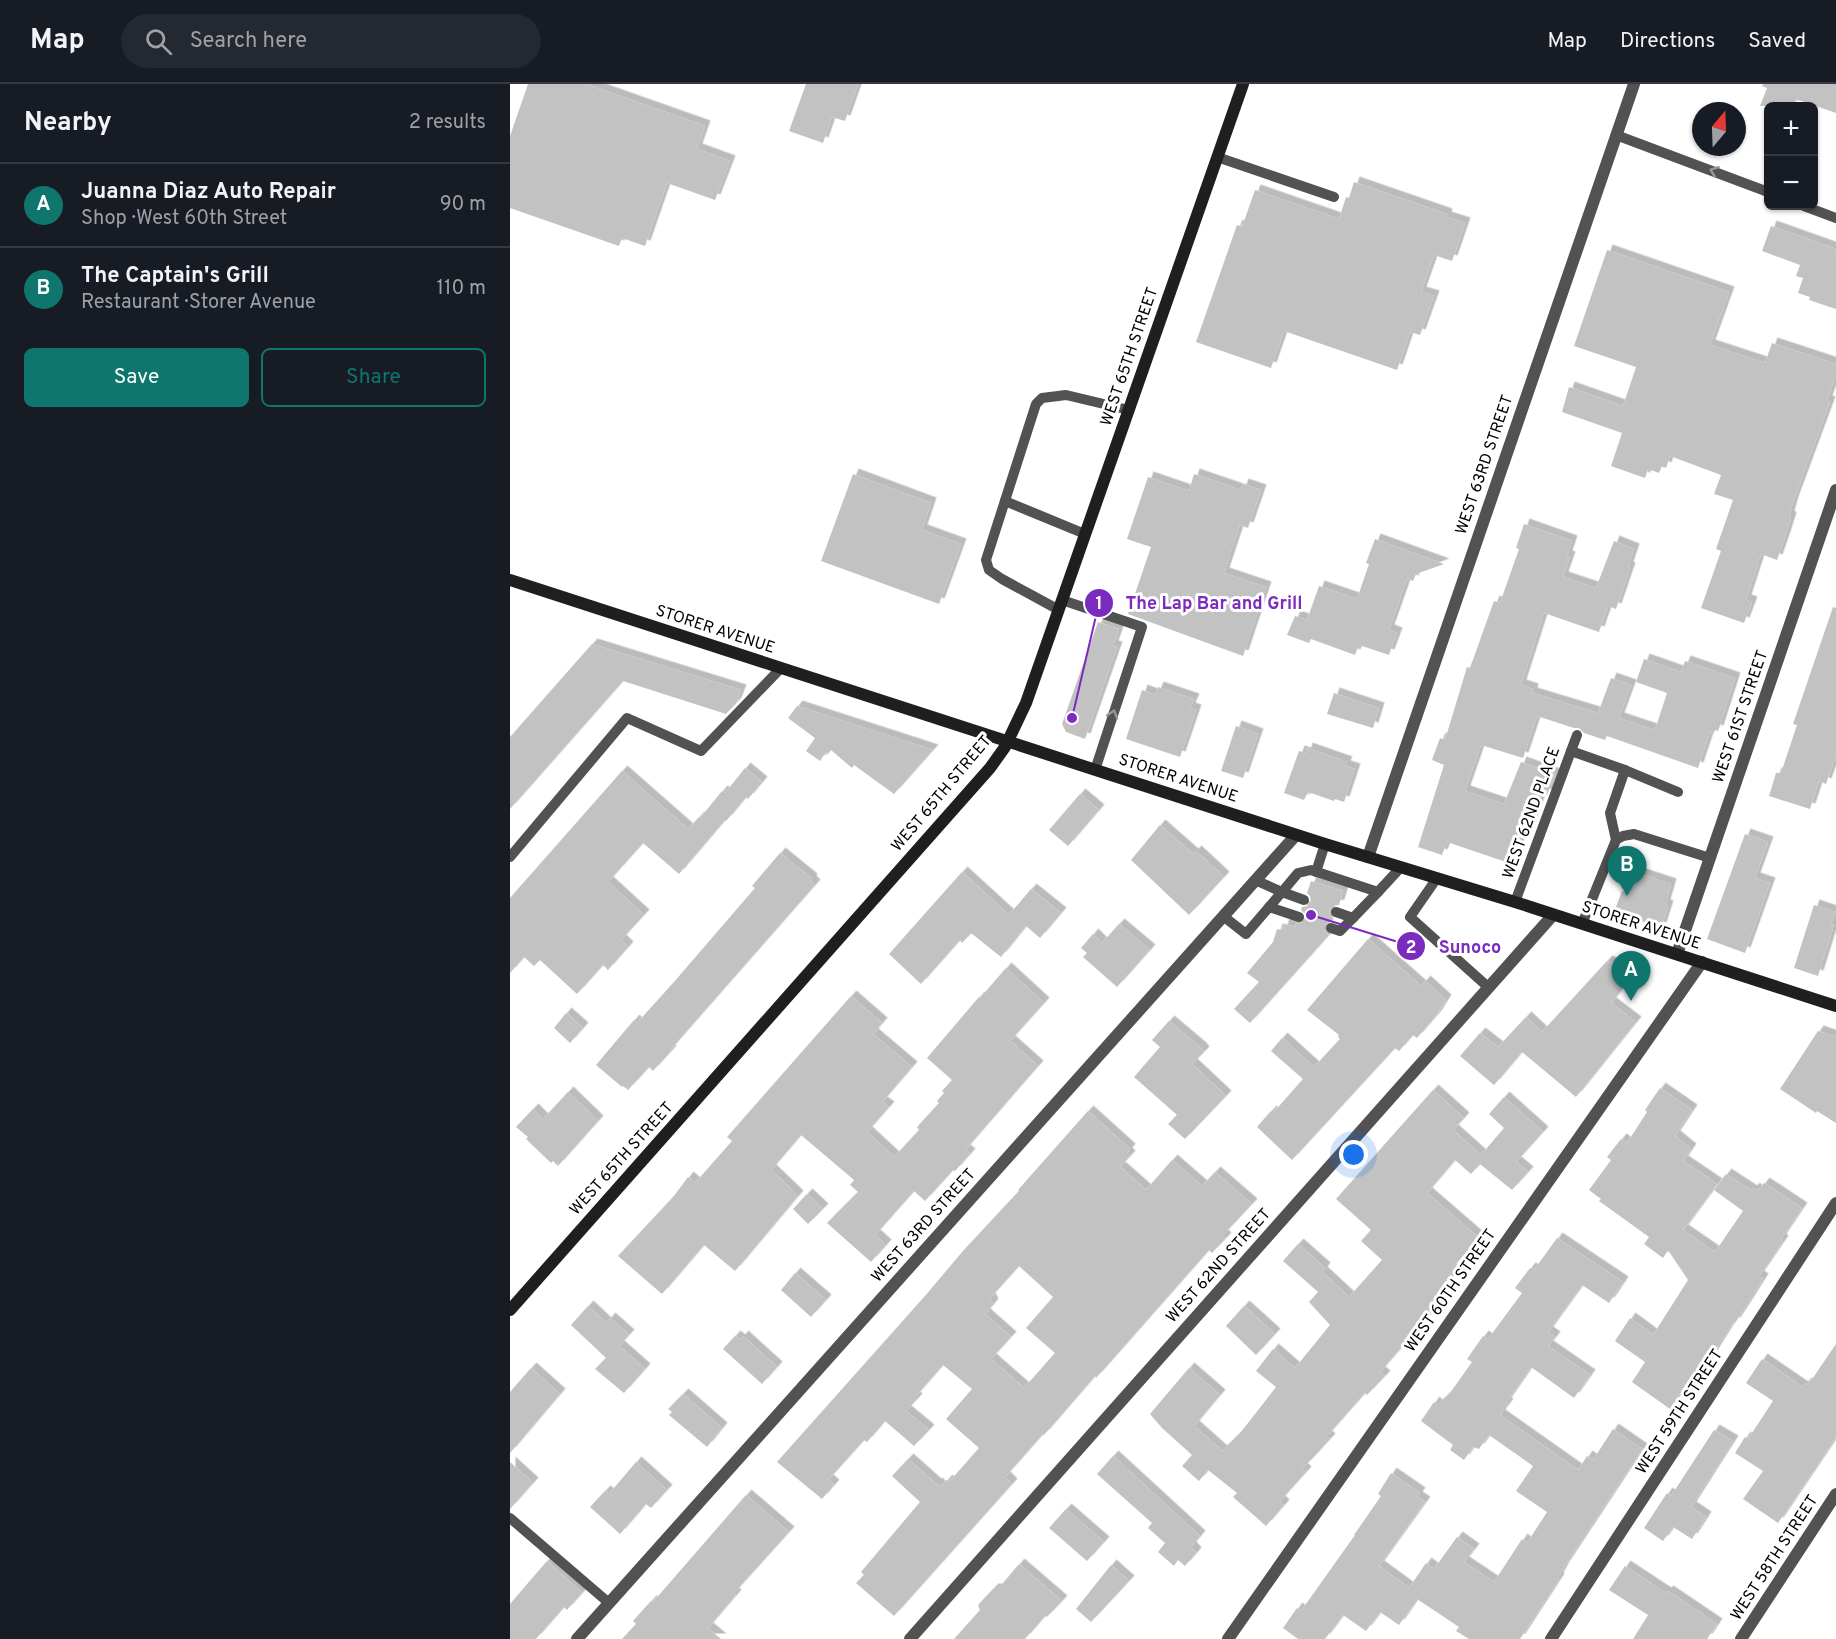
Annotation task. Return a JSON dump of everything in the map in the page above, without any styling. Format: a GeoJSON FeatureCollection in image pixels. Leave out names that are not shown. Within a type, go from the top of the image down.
{"type":"FeatureCollection","features":[{"type":"Feature","properties":{"kind":"street","name":"WEST 65TH STREET"},"geometry":{"type":"LineString","coordinates":[[510,1310],[990,768],[1007,741],[1026,703],[1243,84]]}},
{"type":"Feature","properties":{"kind":"street","name":"WEST 63RD STREET"},"geometry":{"type":"LineString","coordinates":[[1368,857],[1634,84]]}},
{"type":"Feature","properties":{"kind":"street","name":"WEST 61ST STREET"},"geometry":{"type":"LineString","coordinates":[[1677,954],[1836,490]]}},
{"type":"Feature","properties":{"kind":"street","name":"STORER AVENUE"},"geometry":{"type":"LineString","coordinates":[[510,580],[1296,835],[1515,902],[1836,1006]]}},
{"type":"Feature","properties":{"kind":"street","name":"WEST 63RD STREET"},"geometry":{"type":"LineString","coordinates":[[577,1639],[1296,835]]}},
{"type":"Feature","properties":{"kind":"street","name":"WEST 62ND STREET"},"geometry":{"type":"LineString","coordinates":[[910,1639],[1552,915]]}},
{"type":"Feature","properties":{"kind":"street","name":"WEST 60TH STREET"},"geometry":{"type":"LineString","coordinates":[[1228,1639],[1702,962]]}},
{"type":"Feature","properties":{"kind":"street","name":"WEST 59TH STREET"},"geometry":{"type":"LineString","coordinates":[[1551,1639],[1836,1203]]}},
{"type":"Feature","properties":{"kind":"street","name":"WEST 58TH STREET"},"geometry":{"type":"LineString","coordinates":[[1741,1639],[1836,1494]]}},
{"type":"Feature","properties":{"kind":"lane"},"geometry":{"type":"LineString","coordinates":[[1616,135],[1764,190]]}},
{"type":"Feature","properties":{"kind":"lane"},"geometry":{"type":"LineString","coordinates":[[1217,157],[1334,197]]}},
{"type":"Feature","properties":{"kind":"lane"},"geometry":{"type":"LineString","coordinates":[[1815,210],[1836,218]]}},
{"type":"Feature","properties":{"kind":"lane"},"geometry":{"type":"LineString","coordinates":[[1095,770],[1142,627],[1060,605],[989,570],[986,560],[1036,404],[1042,398],[1066,395],[1129,410]]}},
{"type":"Feature","properties":{"kind":"lane"},"geometry":{"type":"LineString","coordinates":[[1005,501],[1085,534]]}},
{"type":"Feature","properties":{"kind":"lane"},"geometry":{"type":"LineString","coordinates":[[510,857],[627,718],[701,751],[781,668]]}},
{"type":"Feature","properties":{"kind":"lane","name":"WEST 62ND PLACE"},"geometry":{"type":"LineString","coordinates":[[1515,902],[1577,735]]}},
{"type":"Feature","properties":{"kind":"lane"},"geometry":{"type":"LineString","coordinates":[[1571,751],[1678,792]]}},
{"type":"Feature","properties":{"kind":"lane"},"geometry":{"type":"LineString","coordinates":[[1582,924],[1616,840],[1610,813],[1625,770]]}},
{"type":"Feature","properties":{"kind":"lane"},"geometry":{"type":"LineString","coordinates":[[1616,840],[1635,834],[1710,858]]}},
{"type":"Feature","properties":{"kind":"lane"},"geometry":{"type":"LineString","coordinates":[[1316,872],[1325,844]]}},
{"type":"Feature","properties":{"kind":"lane"},"geometry":{"type":"LineString","coordinates":[[1331,928],[1340,931],[1401,867]]}},
{"type":"Feature","properties":{"kind":"lane"},"geometry":{"type":"LineString","coordinates":[[1223,916],[1246,934],[1298,873],[1311,870],[1378,892]]}},
{"type":"Feature","properties":{"kind":"lane"},"geometry":{"type":"LineString","coordinates":[[1437,878],[1410,916],[1488,987]]}},
{"type":"Feature","properties":{"kind":"lane"},"geometry":{"type":"LineString","coordinates":[[1256,880],[1304,900]]}},
{"type":"Feature","properties":{"kind":"lane"},"geometry":{"type":"LineString","coordinates":[[1269,907],[1299,917]]}},
{"type":"Feature","properties":{"kind":"lane"},"geometry":{"type":"LineString","coordinates":[[1336,912],[1353,918]]}},
{"type":"Feature","properties":{"kind":"lane"},"geometry":{"type":"LineString","coordinates":[[510,1518],[609,1603]]}},
{"type":"Feature","properties":{"kind":"building"},"geometry":{"type":"Polygon","coordinates":[[[528,84],[586,84],[705,126],[697,149],[730,161],[715,200],[667,183],[645,246],[622,238],[619,246],[510,208],[510,136],[528,84]]]}},
{"type":"Feature","properties":{"kind":"building"},"geometry":{"type":"Polygon","coordinates":[[[806,84],[858,84],[845,121],[832,117],[823,143],[789,131],[806,84]]]}},
{"type":"Feature","properties":{"kind":"building"},"geometry":{"type":"Polygon","coordinates":[[[1763,84],[1836,84],[1836,113],[1818,107],[1818,102],[1805,102],[1796,99],[1795,102],[1764,102],[1764,106],[1760,106],[1767,88],[1762,86],[1763,84]]]}},
{"type":"Feature","properties":{"kind":"building"},"geometry":{"type":"Polygon","coordinates":[[[1354,182],[1447,214],[1446,217],[1465,223],[1452,261],[1434,255],[1421,292],[1434,296],[1420,335],[1410,332],[1397,370],[1284,331],[1271,368],[1196,342],[1237,225],[1242,227],[1255,190],[1339,219],[1354,182]]]}},
{"type":"Feature","properties":{"kind":"building"},"geometry":{"type":"Polygon","coordinates":[[[1771,226],[1836,249],[1836,309],[1809,300],[1810,297],[1798,293],[1803,278],[1796,276],[1800,265],[1762,251],[1771,226]]]}},
{"type":"Feature","properties":{"kind":"building"},"geometry":{"type":"Polygon","coordinates":[[[1607,250],[1729,292],[1710,345],[1765,363],[1772,343],[1836,364],[1836,375],[1827,401],[1830,402],[1793,502],[1789,516],[1791,518],[1777,560],[1761,554],[1746,600],[1752,602],[1744,623],[1701,608],[1721,551],[1716,549],[1733,500],[1714,494],[1721,475],[1670,456],[1666,468],[1662,466],[1659,473],[1648,469],[1645,478],[1611,466],[1622,433],[1562,412],[1569,387],[1623,406],[1636,367],[1574,346],[1607,250]]]}},
{"type":"Feature","properties":{"kind":"building"},"geometry":{"type":"Polygon","coordinates":[[[853,474],[931,503],[922,530],[961,544],[939,604],[821,561],[853,474]]]}},
{"type":"Feature","properties":{"kind":"building"},"geometry":{"type":"Polygon","coordinates":[[[1194,474],[1241,490],[1243,484],[1261,490],[1248,528],[1240,525],[1224,573],[1266,587],[1243,656],[1128,614],[1151,547],[1127,539],[1148,477],[1189,491],[1194,474]]]}},
{"type":"Feature","properties":{"kind":"building"},"geometry":{"type":"Polygon","coordinates":[[[1524,524],[1572,541],[1567,556],[1570,557],[1563,577],[1596,588],[1614,541],[1634,549],[1616,609],[1608,606],[1599,632],[1544,613],[1521,685],[1533,689],[1532,693],[1598,713],[1611,678],[1631,685],[1619,718],[1655,730],[1667,693],[1636,682],[1644,659],[1681,672],[1685,661],[1735,678],[1718,731],[1710,732],[1698,768],[1607,736],[1605,740],[1584,733],[1579,728],[1537,716],[1523,758],[1481,745],[1465,791],[1504,804],[1521,762],[1555,774],[1547,795],[1542,794],[1529,831],[1524,829],[1512,864],[1447,842],[1442,855],[1418,847],[1444,765],[1432,760],[1440,738],[1445,740],[1467,667],[1470,668],[1494,601],[1500,603],[1519,549],[1516,548],[1524,524]]]}},
{"type":"Feature","properties":{"kind":"building"},"geometry":{"type":"Polygon","coordinates":[[[1375,539],[1444,564],[1416,574],[1413,581],[1407,579],[1389,630],[1397,633],[1389,655],[1359,645],[1355,655],[1311,639],[1309,643],[1287,635],[1295,616],[1307,620],[1319,586],[1357,599],[1375,539]]]}},
{"type":"Feature","properties":{"kind":"building"},"geometry":{"type":"Polygon","coordinates":[[[1833,607],[1836,608],[1836,755],[1826,784],[1819,781],[1810,809],[1769,796],[1776,773],[1781,773],[1797,725],[1793,724],[1833,607]]]}},
{"type":"Feature","properties":{"kind":"building"},"geometry":{"type":"Polygon","coordinates":[[[1098,622],[1119,629],[1113,646],[1117,647],[1085,739],[1066,732],[1062,724],[1098,622]]]}},
{"type":"Feature","properties":{"kind":"building"},"geometry":{"type":"Polygon","coordinates":[[[592,644],[741,690],[736,703],[726,714],[623,681],[510,809],[510,737],[592,644]]]}},
{"type":"Feature","properties":{"kind":"building"},"geometry":{"type":"Polygon","coordinates":[[[1158,687],[1194,699],[1190,708],[1196,710],[1180,757],[1126,739],[1142,690],[1155,695],[1158,687]]]}},
{"type":"Feature","properties":{"kind":"building"},"geometry":{"type":"Polygon","coordinates":[[[1334,693],[1379,708],[1373,728],[1327,714],[1334,693]]]}},
{"type":"Feature","properties":{"kind":"building"},"geometry":{"type":"Polygon","coordinates":[[[797,706],[933,750],[894,794],[854,765],[852,768],[831,750],[828,754],[826,752],[820,761],[806,751],[815,738],[788,718],[797,706]]]}},
{"type":"Feature","properties":{"kind":"building"},"geometry":{"type":"Polygon","coordinates":[[[1236,726],[1258,734],[1243,778],[1221,771],[1236,726]]]}},
{"type":"Feature","properties":{"kind":"building"},"geometry":{"type":"Polygon","coordinates":[[[1307,748],[1347,762],[1345,766],[1355,769],[1344,802],[1308,792],[1304,800],[1284,793],[1299,751],[1306,753],[1307,748]]]}},
{"type":"Feature","properties":{"kind":"building"},"geometry":{"type":"Polygon","coordinates":[[[745,768],[762,782],[748,799],[746,797],[725,820],[679,874],[643,843],[608,882],[644,915],[621,940],[628,947],[608,970],[603,965],[577,994],[540,960],[534,966],[524,957],[510,973],[510,898],[622,771],[688,829],[722,791],[725,793],[745,768]]]}},
{"type":"Feature","properties":{"kind":"building"},"geometry":{"type":"Polygon","coordinates":[[[1080,794],[1099,810],[1068,846],[1049,830],[1080,794]]]}},
{"type":"Feature","properties":{"kind":"building"},"geometry":{"type":"Polygon","coordinates":[[[1160,825],[1193,854],[1196,851],[1224,877],[1189,915],[1131,860],[1160,825]]]}},
{"type":"Feature","properties":{"kind":"building"},"geometry":{"type":"Polygon","coordinates":[[[1745,834],[1768,842],[1755,878],[1770,883],[1745,953],[1707,939],[1745,834]]]}},
{"type":"Feature","properties":{"kind":"building"},"geometry":{"type":"Polygon","coordinates":[[[780,853],[812,879],[815,885],[653,1071],[649,1067],[628,1090],[622,1087],[596,1065],[634,1020],[637,1023],[674,982],[755,888],[752,886],[780,853]]]}},
{"type":"Feature","properties":{"kind":"building"},"geometry":{"type":"Polygon","coordinates":[[[1632,871],[1671,884],[1665,905],[1668,906],[1661,928],[1614,912],[1622,891],[1625,892],[1632,871]]]}},
{"type":"Feature","properties":{"kind":"building"},"geometry":{"type":"Polygon","coordinates":[[[962,872],[1009,915],[1031,889],[1061,913],[1040,938],[1026,926],[1001,957],[971,933],[962,943],[960,940],[921,984],[889,954],[962,872]]]}},
{"type":"Feature","properties":{"kind":"building"},"geometry":{"type":"Polygon","coordinates":[[[1311,881],[1343,891],[1339,905],[1332,906],[1329,910],[1330,916],[1334,919],[1324,925],[1324,930],[1329,935],[1250,1023],[1234,1009],[1259,982],[1247,973],[1273,942],[1277,929],[1282,930],[1284,924],[1295,927],[1296,924],[1304,922],[1306,915],[1301,910],[1311,902],[1307,893],[1311,881]]]}},
{"type":"Feature","properties":{"kind":"building"},"geometry":{"type":"Polygon","coordinates":[[[1814,905],[1835,912],[1831,924],[1834,925],[1818,976],[1794,968],[1814,905]]]}},
{"type":"Feature","properties":{"kind":"building"},"geometry":{"type":"Polygon","coordinates":[[[1119,924],[1150,950],[1117,987],[1083,957],[1087,953],[1081,948],[1093,934],[1102,943],[1119,924]]]}},
{"type":"Feature","properties":{"kind":"building"},"geometry":{"type":"Polygon","coordinates":[[[1368,939],[1421,986],[1425,981],[1446,1000],[1417,1038],[1413,1035],[1399,1051],[1395,1048],[1292,1160],[1257,1127],[1271,1111],[1273,1113],[1303,1079],[1271,1051],[1282,1038],[1314,1067],[1340,1039],[1339,1035],[1307,1010],[1368,939]]]}},
{"type":"Feature","properties":{"kind":"building"},"geometry":{"type":"Polygon","coordinates":[[[1607,961],[1633,973],[1611,1003],[1636,1022],[1576,1097],[1522,1052],[1494,1085],[1460,1056],[1480,1033],[1498,1047],[1526,1017],[1542,1032],[1607,961]]]}},
{"type":"Feature","properties":{"kind":"building"},"geometry":{"type":"Polygon","coordinates":[[[1006,968],[1044,1003],[1010,1041],[1038,1066],[965,1150],[970,1154],[955,1171],[953,1170],[925,1201],[914,1191],[875,1235],[886,1245],[871,1262],[827,1223],[858,1192],[850,1185],[854,1180],[801,1135],[771,1170],[798,1196],[735,1271],[704,1245],[662,1294],[618,1256],[674,1196],[688,1177],[695,1183],[732,1141],[727,1137],[851,996],[882,1023],[873,1034],[912,1067],[882,1102],[889,1107],[867,1132],[894,1157],[919,1130],[917,1127],[939,1103],[937,1101],[944,1093],[942,1091],[952,1080],[927,1058],[1006,968]]]}},
{"type":"Feature","properties":{"kind":"building"},"geometry":{"type":"Polygon","coordinates":[[[566,1013],[583,1028],[570,1043],[554,1028],[566,1013]]]}},
{"type":"Feature","properties":{"kind":"building"},"geometry":{"type":"Polygon","coordinates":[[[1169,1021],[1201,1048],[1204,1052],[1192,1064],[1226,1096],[1185,1139],[1168,1124],[1177,1115],[1134,1077],[1160,1047],[1152,1040],[1169,1021]]]}},
{"type":"Feature","properties":{"kind":"building"},"geometry":{"type":"Polygon","coordinates":[[[1818,1031],[1836,1037],[1836,1123],[1817,1111],[1816,1113],[1780,1089],[1818,1031]]]}},
{"type":"Feature","properties":{"kind":"building"},"geometry":{"type":"Polygon","coordinates":[[[1660,1088],[1692,1110],[1675,1136],[1691,1149],[1683,1161],[1717,1184],[1683,1230],[1715,1252],[1743,1211],[1714,1190],[1726,1174],[1752,1191],[1754,1188],[1758,1191],[1764,1183],[1802,1208],[1759,1276],[1763,1279],[1735,1323],[1733,1322],[1695,1383],[1689,1379],[1670,1409],[1632,1382],[1645,1362],[1615,1341],[1630,1318],[1653,1335],[1688,1280],[1668,1250],[1663,1258],[1644,1244],[1649,1237],[1599,1201],[1601,1199],[1589,1190],[1611,1160],[1607,1157],[1621,1139],[1627,1143],[1660,1088]]]}},
{"type":"Feature","properties":{"kind":"building"},"geometry":{"type":"Polygon","coordinates":[[[1433,1090],[1464,1118],[1453,1130],[1481,1155],[1504,1128],[1489,1114],[1504,1097],[1543,1132],[1516,1162],[1528,1172],[1512,1190],[1480,1164],[1471,1174],[1455,1160],[1427,1193],[1479,1238],[1451,1269],[1456,1273],[1429,1304],[1432,1307],[1425,1316],[1427,1318],[1380,1372],[1385,1376],[1367,1395],[1365,1393],[1327,1436],[1330,1439],[1302,1468],[1306,1472],[1280,1501],[1284,1505],[1266,1526],[1233,1497],[1237,1493],[1208,1470],[1199,1481],[1182,1466],[1192,1455],[1150,1414],[1189,1368],[1220,1395],[1194,1426],[1222,1451],[1241,1432],[1276,1387],[1256,1371],[1273,1349],[1295,1368],[1330,1325],[1309,1302],[1318,1292],[1283,1261],[1298,1244],[1325,1268],[1322,1272],[1349,1297],[1382,1260],[1361,1241],[1371,1230],[1336,1199],[1433,1090]]]}},
{"type":"Feature","properties":{"kind":"building"},"geometry":{"type":"Polygon","coordinates":[[[568,1092],[598,1121],[558,1166],[553,1161],[551,1163],[516,1127],[533,1109],[543,1119],[568,1092]]]}},
{"type":"Feature","properties":{"kind":"building"},"geometry":{"type":"Polygon","coordinates":[[[1088,1111],[1130,1149],[1127,1153],[1130,1156],[1120,1167],[1146,1190],[1172,1160],[1202,1186],[1215,1172],[1252,1204],[1223,1235],[1226,1238],[1212,1253],[1209,1250],[1005,1477],[1012,1484],[894,1616],[856,1583],[864,1575],[861,1572],[920,1502],[892,1476],[908,1459],[941,1487],[947,1480],[949,1482],[979,1448],[946,1419],[972,1389],[943,1365],[906,1411],[929,1430],[914,1446],[885,1421],[867,1442],[864,1440],[828,1480],[834,1485],[822,1499],[777,1462],[1088,1111]],[[1019,1266],[990,1298],[993,1304],[985,1314],[1011,1337],[991,1359],[1024,1388],[1055,1353],[1026,1328],[1053,1297],[1019,1266]]]}},
{"type":"Feature","properties":{"kind":"building"},"geometry":{"type":"Polygon","coordinates":[[[807,1194],[823,1209],[808,1224],[793,1209],[807,1194]]]}},
{"type":"Feature","properties":{"kind":"building"},"geometry":{"type":"Polygon","coordinates":[[[1557,1238],[1623,1282],[1609,1303],[1582,1285],[1548,1332],[1555,1337],[1548,1346],[1590,1375],[1574,1398],[1531,1367],[1500,1415],[1578,1470],[1587,1456],[1593,1460],[1613,1429],[1642,1449],[1564,1567],[1559,1579],[1520,1639],[1469,1639],[1456,1631],[1459,1627],[1417,1599],[1399,1625],[1380,1612],[1366,1631],[1343,1615],[1325,1639],[1298,1639],[1283,1628],[1297,1608],[1301,1611],[1355,1535],[1381,1496],[1378,1494],[1391,1473],[1420,1493],[1417,1497],[1425,1502],[1379,1566],[1409,1588],[1426,1563],[1434,1569],[1457,1537],[1474,1549],[1464,1562],[1494,1582],[1522,1539],[1527,1543],[1547,1512],[1516,1491],[1533,1466],[1489,1435],[1479,1449],[1473,1447],[1464,1460],[1450,1450],[1453,1445],[1421,1421],[1434,1402],[1437,1405],[1450,1393],[1472,1362],[1467,1359],[1483,1336],[1488,1339],[1522,1293],[1515,1288],[1530,1268],[1534,1270],[1557,1238]]]}},
{"type":"Feature","properties":{"kind":"building"},"geometry":{"type":"Polygon","coordinates":[[[795,1273],[826,1300],[811,1317],[781,1290],[795,1273]]]}},
{"type":"Feature","properties":{"kind":"building"},"geometry":{"type":"Polygon","coordinates":[[[588,1306],[606,1323],[610,1318],[629,1335],[619,1346],[645,1369],[624,1393],[595,1369],[606,1358],[571,1325],[588,1306]]]}},
{"type":"Feature","properties":{"kind":"building"},"geometry":{"type":"Polygon","coordinates":[[[1244,1306],[1275,1334],[1256,1355],[1226,1326],[1244,1306]]]}},
{"type":"Feature","properties":{"kind":"building"},"geometry":{"type":"Polygon","coordinates":[[[735,1336],[740,1340],[743,1336],[777,1367],[762,1384],[723,1349],[735,1336]]]}},
{"type":"Feature","properties":{"kind":"building"},"geometry":{"type":"Polygon","coordinates":[[[1836,1344],[1836,1437],[1778,1523],[1743,1499],[1763,1471],[1735,1453],[1745,1437],[1748,1439],[1773,1401],[1746,1383],[1762,1359],[1803,1387],[1806,1383],[1808,1385],[1836,1344]]]}},
{"type":"Feature","properties":{"kind":"building"},"geometry":{"type":"Polygon","coordinates":[[[531,1368],[560,1394],[510,1453],[510,1392],[531,1368]]]}},
{"type":"Feature","properties":{"kind":"building"},"geometry":{"type":"Polygon","coordinates":[[[683,1394],[722,1428],[707,1447],[669,1415],[672,1412],[668,1409],[683,1394]]]}},
{"type":"Feature","properties":{"kind":"building"},"geometry":{"type":"Polygon","coordinates":[[[1714,1430],[1733,1441],[1691,1507],[1706,1517],[1692,1539],[1673,1527],[1663,1541],[1644,1528],[1667,1493],[1671,1496],[1714,1430]]]}},
{"type":"Feature","properties":{"kind":"building"},"geometry":{"type":"Polygon","coordinates":[[[1113,1456],[1200,1536],[1191,1547],[1196,1553],[1185,1566],[1178,1560],[1174,1566],[1158,1552],[1165,1543],[1148,1528],[1152,1523],[1097,1474],[1113,1456]]]}},
{"type":"Feature","properties":{"kind":"building"},"geometry":{"type":"Polygon","coordinates":[[[510,1462],[533,1483],[510,1509],[510,1462]]]}},
{"type":"Feature","properties":{"kind":"building"},"geometry":{"type":"Polygon","coordinates":[[[636,1462],[667,1490],[651,1508],[646,1504],[620,1534],[590,1507],[605,1491],[609,1494],[636,1462]]]}},
{"type":"Feature","properties":{"kind":"building"},"geometry":{"type":"Polygon","coordinates":[[[746,1495],[789,1532],[734,1593],[736,1595],[708,1628],[721,1639],[622,1639],[636,1624],[633,1621],[651,1601],[653,1602],[746,1495]]]}},
{"type":"Feature","properties":{"kind":"building"},"geometry":{"type":"Polygon","coordinates":[[[1066,1509],[1104,1542],[1087,1561],[1049,1528],[1066,1509]]]}},
{"type":"Feature","properties":{"kind":"building"},"geometry":{"type":"Polygon","coordinates":[[[547,1561],[582,1593],[567,1610],[564,1607],[536,1639],[510,1639],[510,1604],[547,1561]]]}},
{"type":"Feature","properties":{"kind":"building"},"geometry":{"type":"Polygon","coordinates":[[[1019,1564],[1062,1601],[1025,1639],[954,1639],[980,1610],[978,1605],[993,1589],[998,1589],[1019,1564]]]}},
{"type":"Feature","properties":{"kind":"building"},"geometry":{"type":"Polygon","coordinates":[[[1111,1565],[1129,1581],[1091,1622],[1076,1609],[1111,1565]]]}},
{"type":"Feature","properties":{"kind":"building"},"geometry":{"type":"Polygon","coordinates":[[[1625,1566],[1717,1624],[1707,1639],[1633,1639],[1648,1615],[1609,1590],[1625,1566]]]}},
{"type":"Feature","properties":{"kind":"place","name":"The Lap Bar and Grill"},"geometry":{"type":"Point","coordinates":[1072,718]}},
{"type":"Feature","properties":{"kind":"place","name":"The Captain's Grill"},"geometry":{"type":"Point","coordinates":[1627,896]}},
{"type":"Feature","properties":{"kind":"place","name":"Sunoco"},"geometry":{"type":"Point","coordinates":[1311,915]}},
{"type":"Feature","properties":{"kind":"place","name":"Juanna Diaz Auto Repair"},"geometry":{"type":"Point","coordinates":[1631,1001]}}]}
